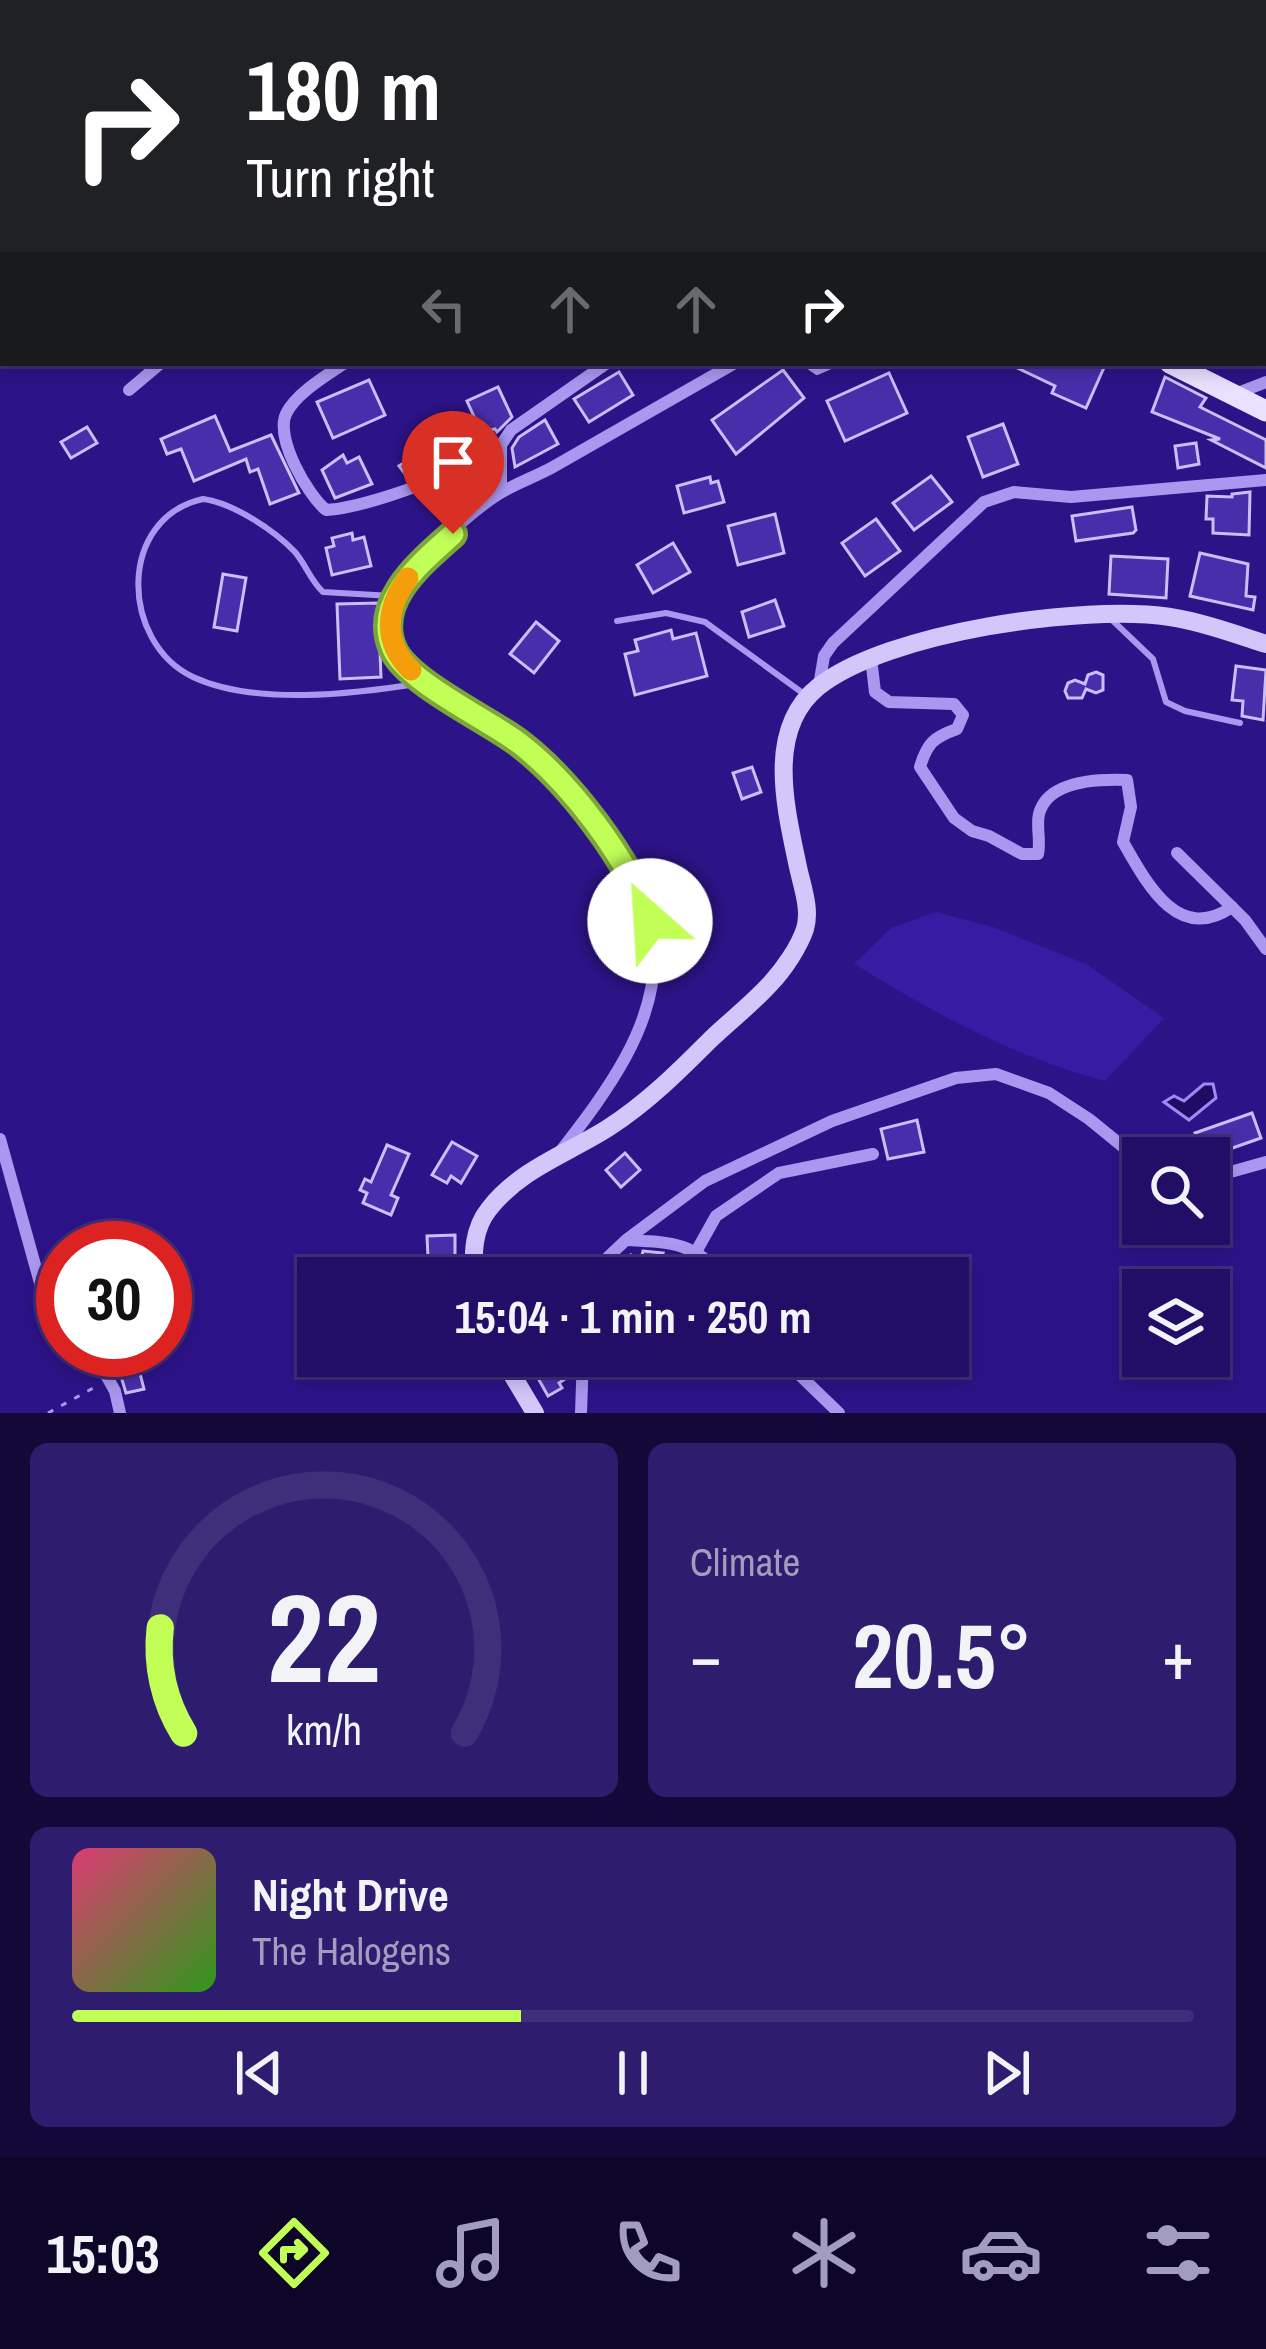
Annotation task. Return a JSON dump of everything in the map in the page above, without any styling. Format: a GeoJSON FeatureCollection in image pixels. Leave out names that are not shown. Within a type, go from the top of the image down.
{"type":"FeatureCollection","features":[{"type":"Feature","properties":{"kind":"main road"},"geometry":{"type":"LineString","coordinates":[[1204,372],[1266,411]]}},
{"type":"Feature","properties":{"kind":"main road"},"geometry":{"type":"LineString","coordinates":[[475,1257],[477,1232],[486,1212],[511,1184],[607,1129],[663,1088],[771,983],[795,949],[806,926],[806,897],[788,813],[784,755],[800,704],[813,692],[871,658],[978,629],[1066,617],[1168,617],[1266,644]]}},
{"type":"Feature","properties":{"kind":"main road"},"geometry":{"type":"LineString","coordinates":[[514,1377],[535,1413]]}},
{"type":"Feature","properties":{"kind":"street"},"geometry":{"type":"LineString","coordinates":[[129,390],[157,366]]}},
{"type":"Feature","properties":{"kind":"street"},"geometry":{"type":"LineString","coordinates":[[341,366],[286,410],[282,427],[300,481],[326,510],[349,510],[433,481],[444,473],[448,447],[485,442],[501,446]]}},
{"type":"Feature","properties":{"kind":"street"},"geometry":{"type":"LineString","coordinates":[[501,492],[501,446],[511,430],[604,366]]}},
{"type":"Feature","properties":{"kind":"street"},"geometry":{"type":"LineString","coordinates":[[560,1153],[602,1097],[632,1041],[651,982],[650,921],[640,893],[592,821],[554,775],[516,740],[428,682],[393,650],[390,611],[396,596],[435,550],[501,492],[536,477],[730,366]]}},
{"type":"Feature","properties":{"kind":"street"},"geometry":{"type":"LineString","coordinates":[[1234,394],[1266,382]]}},
{"type":"Feature","properties":{"kind":"street"},"geometry":{"type":"LineString","coordinates":[[813,692],[833,643],[984,502],[1013,492],[1072,497],[1266,480]]}},
{"type":"Feature","properties":{"kind":"street"},"geometry":{"type":"LineString","coordinates":[[871,658],[875,692],[889,702],[954,704],[963,715],[957,729],[936,736],[927,746],[920,766],[954,818],[972,831],[1022,854],[1038,854],[1039,814],[1048,801],[1071,784],[1127,780],[1131,807],[1123,842],[1159,899],[1182,917],[1215,918],[1232,907]]}},
{"type":"Feature","properties":{"kind":"street"},"geometry":{"type":"LineString","coordinates":[[1177,854],[1232,907],[1266,949]]}},
{"type":"Feature","properties":{"kind":"street"},"geometry":{"type":"LineString","coordinates":[[608,1257],[705,1181],[786,1140],[926,1087],[974,1075],[996,1074],[1049,1093],[1122,1147]]}},
{"type":"Feature","properties":{"kind":"street"},"geometry":{"type":"LineString","coordinates":[[0,1139],[36,1268]]}},
{"type":"Feature","properties":{"kind":"street"},"geometry":{"type":"LineString","coordinates":[[697,1250],[716,1216],[778,1173],[873,1154]]}},
{"type":"Feature","properties":{"kind":"street"},"geometry":{"type":"LineString","coordinates":[[1230,1172],[1266,1162]]}},
{"type":"Feature","properties":{"kind":"street"},"geometry":{"type":"LineString","coordinates":[[626,1240],[681,1244],[703,1257]]}},
{"type":"Feature","properties":{"kind":"street"},"geometry":{"type":"LineString","coordinates":[[106,1377],[120,1413]]}},
{"type":"Feature","properties":{"kind":"street"},"geometry":{"type":"LineString","coordinates":[[581,1413],[583,1377]]}},
{"type":"Feature","properties":{"kind":"street"},"geometry":{"type":"LineString","coordinates":[[801,1377],[838,1413]]}},
{"type":"Feature","properties":{"kind":"lane"},"geometry":{"type":"LineString","coordinates":[[396,596],[323,592],[280,539],[233,509],[203,499],[176,510],[159,525],[145,543],[138,567],[139,597],[155,645],[169,662],[208,683],[280,694],[379,690],[428,682]]}},
{"type":"Feature","properties":{"kind":"lane"},"geometry":{"type":"LineString","coordinates":[[617,621],[666,613],[705,622],[813,692]]}},
{"type":"Feature","properties":{"kind":"lane"},"geometry":{"type":"LineString","coordinates":[[1108,616],[1153,659],[1166,702],[1240,723]]}},
{"type":"Feature","properties":{"kind":"path"},"geometry":{"type":"LineString","coordinates":[[48,1413],[108,1381]]}},
{"type":"Feature","properties":{"kind":"shaded area"},"geometry":{"type":"Polygon","coordinates":[[[936,912],[993,927],[1086,964],[1164,1018],[1105,1081],[975,1032],[854,964],[891,928],[936,912]]]}},
{"type":"Feature","properties":{"kind":"shaded area"},"geometry":{"type":"Polygon","coordinates":[[[1204,1084],[1213,1084],[1216,1098],[1189,1120],[1164,1102],[1174,1096],[1184,1101],[1204,1084]]]}},
{"type":"Feature","properties":{"kind":"building"},"geometry":{"type":"Polygon","coordinates":[[[1013,366],[1105,366],[1086,408],[1052,393],[1055,386],[1013,366]]]}},
{"type":"Feature","properties":{"kind":"building"},"geometry":{"type":"Polygon","coordinates":[[[783,370],[804,398],[736,454],[712,420],[783,370]]]}},
{"type":"Feature","properties":{"kind":"building"},"geometry":{"type":"Polygon","coordinates":[[[619,372],[633,395],[589,422],[574,399],[619,372]]]}},
{"type":"Feature","properties":{"kind":"building"},"geometry":{"type":"Polygon","coordinates":[[[889,373],[907,413],[845,441],[827,401],[889,373]]]}},
{"type":"Feature","properties":{"kind":"building"},"geometry":{"type":"Polygon","coordinates":[[[1165,377],[1206,398],[1200,407],[1266,440],[1266,468],[1211,440],[1220,439],[1152,412],[1165,377]]]}},
{"type":"Feature","properties":{"kind":"building"},"geometry":{"type":"Polygon","coordinates":[[[369,380],[385,415],[333,438],[317,402],[369,380]]]}},
{"type":"Feature","properties":{"kind":"building"},"geometry":{"type":"Polygon","coordinates":[[[498,387],[512,417],[497,432],[481,432],[467,401],[498,387]]]}},
{"type":"Feature","properties":{"kind":"building"},"geometry":{"type":"Polygon","coordinates":[[[215,416],[230,451],[271,435],[299,493],[270,504],[258,469],[250,472],[246,459],[194,481],[181,449],[167,454],[161,439],[215,416]]]}},
{"type":"Feature","properties":{"kind":"building"},"geometry":{"type":"Polygon","coordinates":[[[440,419],[447,435],[429,443],[422,427],[440,419]]]}},
{"type":"Feature","properties":{"kind":"building"},"geometry":{"type":"Polygon","coordinates":[[[545,420],[558,444],[515,467],[512,448],[519,437],[545,420]]]}},
{"type":"Feature","properties":{"kind":"building"},"geometry":{"type":"Polygon","coordinates":[[[1003,424],[1018,464],[983,477],[968,437],[1003,424]]]}},
{"type":"Feature","properties":{"kind":"building"},"geometry":{"type":"Polygon","coordinates":[[[87,427],[97,443],[71,458],[61,442],[87,427]]]}},
{"type":"Feature","properties":{"kind":"building"},"geometry":{"type":"Polygon","coordinates":[[[1196,443],[1199,464],[1178,468],[1175,446],[1196,443]]]}},
{"type":"Feature","properties":{"kind":"building"},"geometry":{"type":"Polygon","coordinates":[[[427,448],[434,466],[408,478],[399,466],[427,448]]]}},
{"type":"Feature","properties":{"kind":"building"},"geometry":{"type":"Polygon","coordinates":[[[481,453],[490,469],[461,485],[455,473],[457,456],[481,453]]]}},
{"type":"Feature","properties":{"kind":"building"},"geometry":{"type":"Polygon","coordinates":[[[343,455],[347,463],[359,457],[372,484],[335,498],[322,470],[343,455]]]}},
{"type":"Feature","properties":{"kind":"building"},"geometry":{"type":"Polygon","coordinates":[[[931,476],[952,502],[914,530],[893,503],[931,476]]]}},
{"type":"Feature","properties":{"kind":"building"},"geometry":{"type":"Polygon","coordinates":[[[710,477],[711,483],[718,481],[724,502],[684,513],[677,486],[710,477]]]}},
{"type":"Feature","properties":{"kind":"building"},"geometry":{"type":"Polygon","coordinates":[[[1250,492],[1249,535],[1213,533],[1213,519],[1206,519],[1207,496],[1250,492]]]}},
{"type":"Feature","properties":{"kind":"building"},"geometry":{"type":"Polygon","coordinates":[[[1132,507],[1133,533],[1076,541],[1072,516],[1132,507]]]}},
{"type":"Feature","properties":{"kind":"building"},"geometry":{"type":"Polygon","coordinates":[[[775,514],[784,553],[738,565],[728,526],[775,514]]]}},
{"type":"Feature","properties":{"kind":"building"},"geometry":{"type":"Polygon","coordinates":[[[876,519],[900,551],[865,576],[842,543],[876,519]]]}},
{"type":"Feature","properties":{"kind":"building"},"geometry":{"type":"Polygon","coordinates":[[[352,533],[353,540],[364,537],[371,566],[332,575],[326,548],[334,546],[332,538],[352,533]]]}},
{"type":"Feature","properties":{"kind":"building"},"geometry":{"type":"Polygon","coordinates":[[[673,543],[690,572],[653,593],[637,565],[673,543]]]}},
{"type":"Feature","properties":{"kind":"building"},"geometry":{"type":"Polygon","coordinates":[[[1200,553],[1248,564],[1246,596],[1255,597],[1253,610],[1190,596],[1200,553]]]}},
{"type":"Feature","properties":{"kind":"building"},"geometry":{"type":"Polygon","coordinates":[[[1111,556],[1168,559],[1166,598],[1109,594],[1111,556]]]}},
{"type":"Feature","properties":{"kind":"building"},"geometry":{"type":"Polygon","coordinates":[[[223,574],[246,578],[237,631],[214,627],[223,574]]]}},
{"type":"Feature","properties":{"kind":"building"},"geometry":{"type":"Polygon","coordinates":[[[775,600],[784,626],[749,637],[742,612],[775,600]]]}},
{"type":"Feature","properties":{"kind":"building"},"geometry":{"type":"Polygon","coordinates":[[[378,603],[381,677],[340,679],[337,604],[378,603]]]}},
{"type":"Feature","properties":{"kind":"building"},"geometry":{"type":"Polygon","coordinates":[[[536,622],[559,641],[534,673],[510,654],[536,622]]]}},
{"type":"Feature","properties":{"kind":"building"},"geometry":{"type":"Polygon","coordinates":[[[671,630],[673,639],[696,633],[707,676],[635,695],[625,654],[638,651],[635,640],[671,630]]]}},
{"type":"Feature","properties":{"kind":"building"},"geometry":{"type":"Polygon","coordinates":[[[1236,666],[1266,670],[1263,720],[1242,716],[1243,701],[1232,700],[1236,666]]]}},
{"type":"Feature","properties":{"kind":"building"},"geometry":{"type":"Polygon","coordinates":[[[1088,675],[1103,675],[1103,690],[1086,689],[1082,698],[1068,698],[1068,683],[1085,684],[1088,675]]]}},
{"type":"Feature","properties":{"kind":"building"},"geometry":{"type":"Polygon","coordinates":[[[752,767],[761,792],[742,799],[733,773],[752,767]]]}},
{"type":"Feature","properties":{"kind":"building"},"geometry":{"type":"Polygon","coordinates":[[[1252,1113],[1261,1138],[1230,1149],[1230,1137],[1196,1137],[1195,1133],[1252,1113]]]}},
{"type":"Feature","properties":{"kind":"building"},"geometry":{"type":"Polygon","coordinates":[[[917,1120],[924,1152],[888,1159],[881,1129],[917,1120]]]}},
{"type":"Feature","properties":{"kind":"building"},"geometry":{"type":"Polygon","coordinates":[[[452,1142],[477,1156],[461,1183],[451,1176],[447,1183],[432,1175],[452,1142]]]}},
{"type":"Feature","properties":{"kind":"building"},"geometry":{"type":"Polygon","coordinates":[[[387,1145],[409,1154],[391,1195],[398,1198],[391,1215],[363,1203],[367,1193],[360,1190],[365,1179],[371,1182],[387,1145]]]}},
{"type":"Feature","properties":{"kind":"building"},"geometry":{"type":"Polygon","coordinates":[[[625,1153],[640,1170],[621,1187],[606,1170],[625,1153]]]}},
{"type":"Feature","properties":{"kind":"building"},"geometry":{"type":"Polygon","coordinates":[[[455,1235],[455,1257],[428,1257],[427,1236],[455,1235]]]}},
{"type":"Feature","properties":{"kind":"building"},"geometry":{"type":"Polygon","coordinates":[[[643,1251],[663,1253],[662,1257],[642,1257],[643,1251]]]}},
{"type":"Feature","properties":{"kind":"building"},"geometry":{"type":"Polygon","coordinates":[[[121,1377],[141,1377],[144,1389],[126,1393],[121,1377]]]}},
{"type":"Feature","properties":{"kind":"building"},"geometry":{"type":"Polygon","coordinates":[[[537,1377],[564,1377],[559,1383],[562,1388],[548,1396],[537,1377]]]}},
{"type":"Feature","properties":{"kind":"slow traffic"},"geometry":{"type":"LineString","coordinates":[[408,578],[390,611],[393,650],[411,670]]}},
{"type":"Feature","properties":{"kind":"route"},"geometry":{"type":"LineString","coordinates":[[453,534],[405,580],[396,596],[390,611],[393,650],[407,667],[516,740],[554,775],[592,821],[640,893],[650,921]]}}]}
